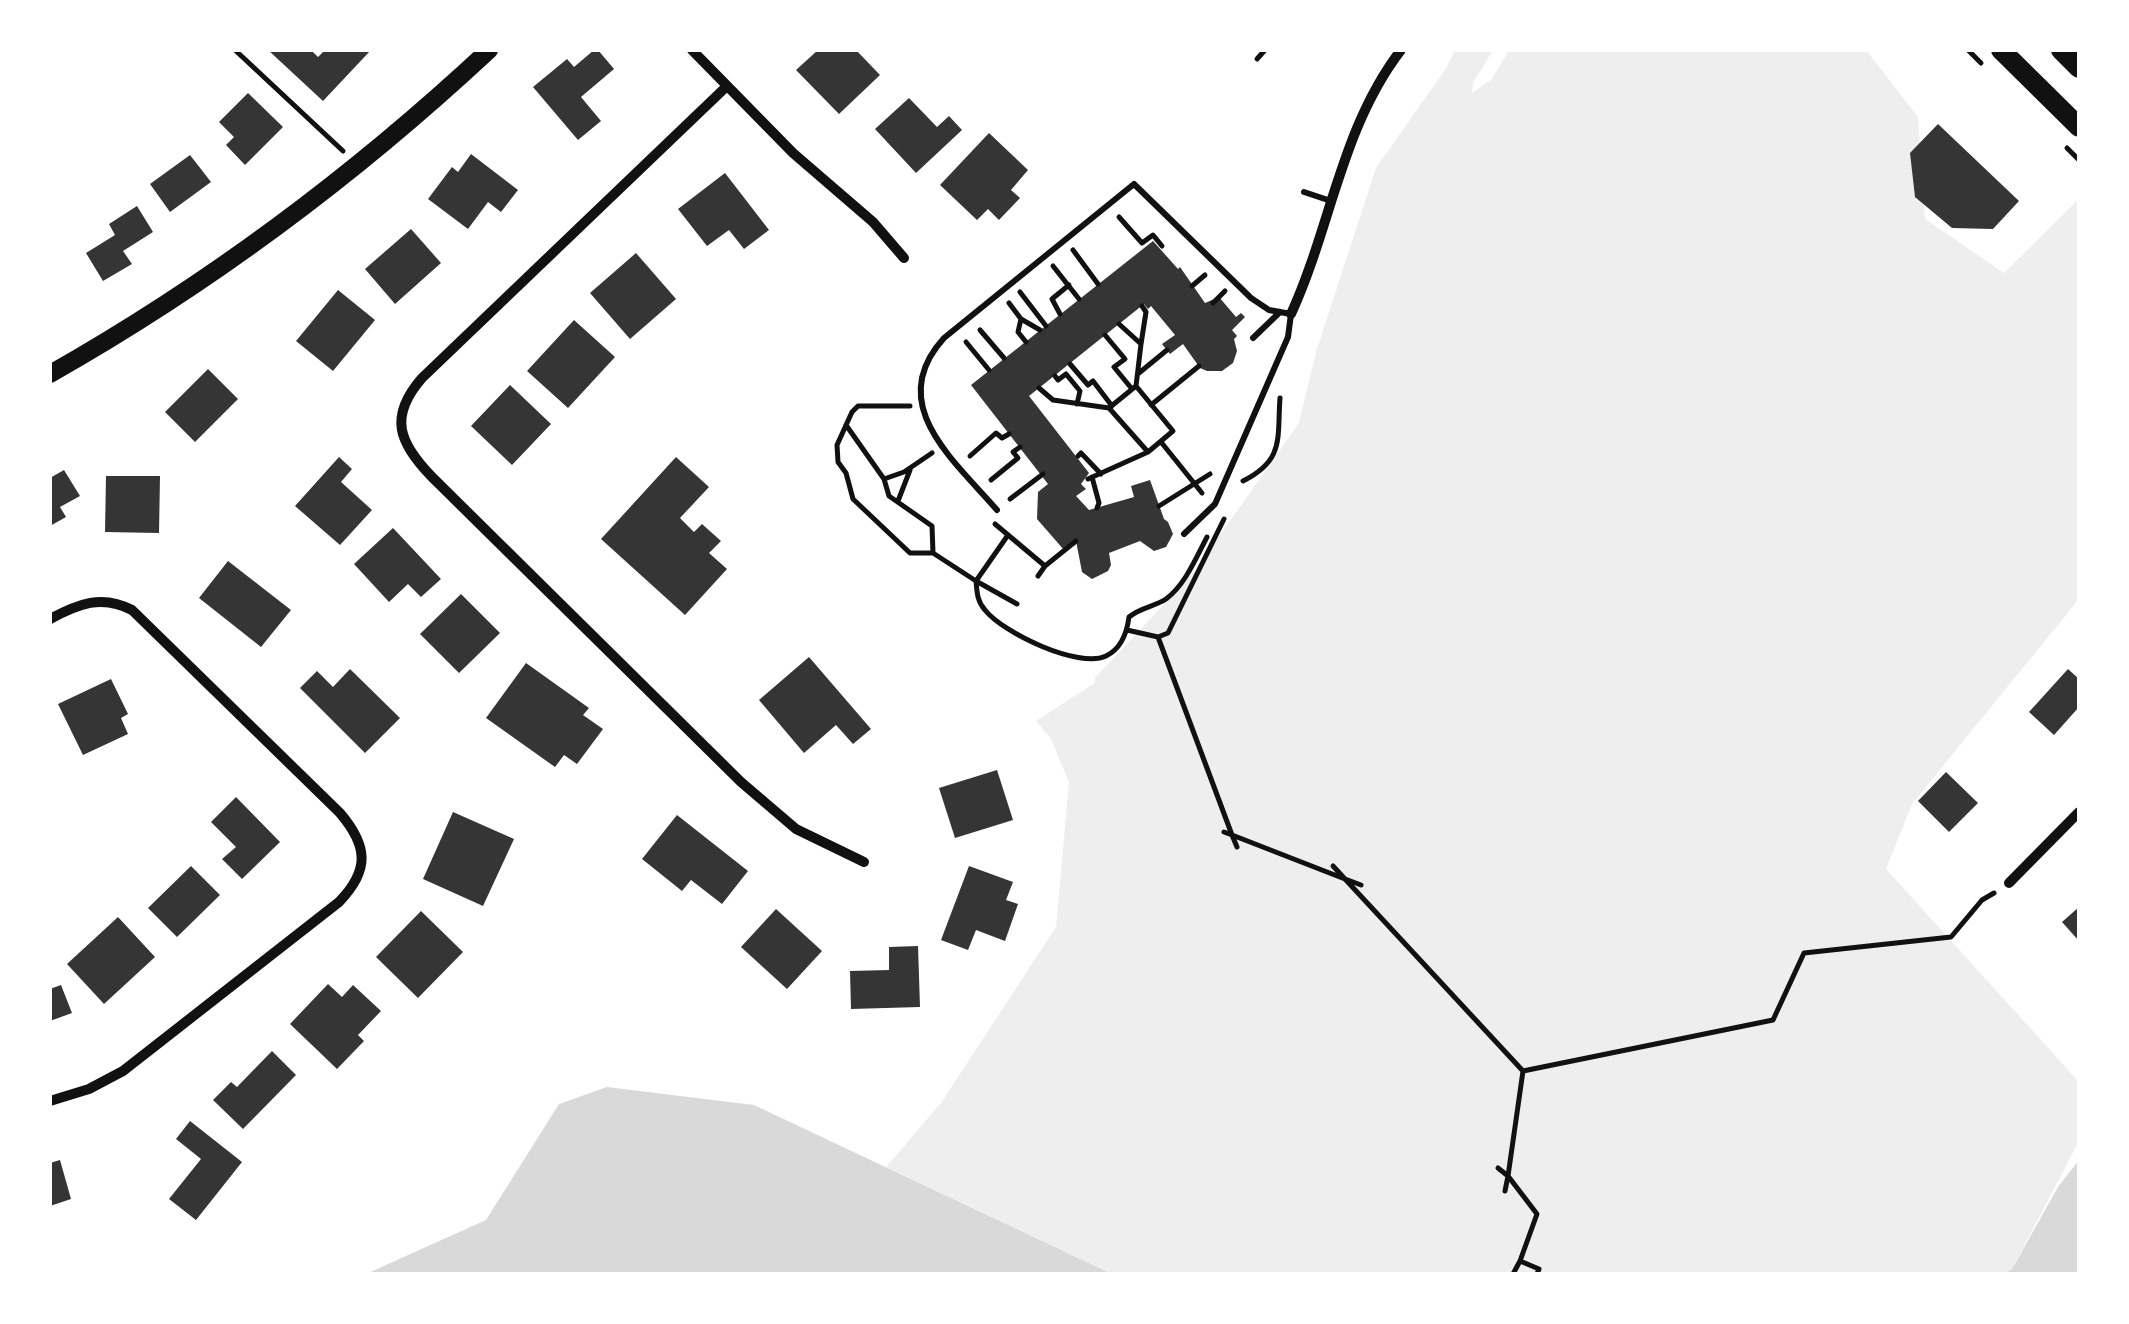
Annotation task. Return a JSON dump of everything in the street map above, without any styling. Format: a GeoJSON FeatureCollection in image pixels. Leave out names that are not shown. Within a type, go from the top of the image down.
{"type":"FeatureCollection","features":[{"type":"Feature","properties":{"kind":"main road"},"geometry":{"type":"LineString","coordinates":[[50,374],[142,320],[272,229],[404,128],[490,50]]}},
{"type":"Feature","properties":{"kind":"main road"},"geometry":{"type":"LineString","coordinates":[[2001,50],[2079,127]]}},
{"type":"Feature","properties":{"kind":"main road"},"geometry":{"type":"LineString","coordinates":[[2061,50],[2079,68]]}},
{"type":"Feature","properties":{"kind":"street"},"geometry":{"type":"LineString","coordinates":[[692,50],[793,153],[873,222],[904,258]]}},
{"type":"Feature","properties":{"kind":"street"},"geometry":{"type":"LineString","coordinates":[[1286,313],[1304,288],[1356,127],[1378,83],[1401,50]]}},
{"type":"Feature","properties":{"kind":"street"},"geometry":{"type":"LineString","coordinates":[[727,86],[422,378],[404,402],[403,438],[432,477],[741,782],[796,829],[864,862]]}},
{"type":"Feature","properties":{"kind":"street"},"geometry":{"type":"LineString","coordinates":[[50,619],[98,601],[110,601],[132,610],[340,812],[358,838],[362,852],[358,878],[339,902],[122,1071],[90,1089],[50,1102]]}},
{"type":"Feature","properties":{"kind":"street"},"geometry":{"type":"LineString","coordinates":[[2009,883],[2079,812]]}},
{"type":"Feature","properties":{"kind":"lane"},"geometry":{"type":"LineString","coordinates":[[996,510],[931,432],[920,388],[927,360],[933,349],[969,317],[1134,184],[1247,294],[1269,310],[1286,313]]}},
{"type":"Feature","properties":{"kind":"lane"},"geometry":{"type":"LineString","coordinates":[[1304,192],[1332,201]]}},
{"type":"Feature","properties":{"kind":"lane"},"geometry":{"type":"LineString","coordinates":[[1253,338],[1286,313]]}},
{"type":"Feature","properties":{"kind":"lane"},"geometry":{"type":"LineString","coordinates":[[1184,534],[1215,504],[1288,337],[1286,313]]}},
{"type":"Feature","properties":{"kind":"path"},"geometry":{"type":"LineString","coordinates":[[234,50],[345,153]]}},
{"type":"Feature","properties":{"kind":"path"},"geometry":{"type":"LineString","coordinates":[[1257,59],[1265,50]]}},
{"type":"Feature","properties":{"kind":"path"},"geometry":{"type":"LineString","coordinates":[[1113,210],[1142,244],[1153,236],[1160,247],[1172,238]]}},
{"type":"Feature","properties":{"kind":"path"},"geometry":{"type":"LineString","coordinates":[[1088,270],[1098,284]]}},
{"type":"Feature","properties":{"kind":"path"},"geometry":{"type":"LineString","coordinates":[[1192,286],[1208,272]]}},
{"type":"Feature","properties":{"kind":"path"},"geometry":{"type":"LineString","coordinates":[[1012,282],[1043,328],[1022,319],[1018,332],[1026,342]]}},
{"type":"Feature","properties":{"kind":"path"},"geometry":{"type":"LineString","coordinates":[[1060,314],[1052,299],[1068,285],[1080,299]]}},
{"type":"Feature","properties":{"kind":"path"},"geometry":{"type":"LineString","coordinates":[[1212,303],[1226,290]]}},
{"type":"Feature","properties":{"kind":"path"},"geometry":{"type":"LineString","coordinates":[[1040,388],[1054,400],[1111,407],[1134,388],[1139,373],[1146,312],[1142,306]]}},
{"type":"Feature","properties":{"kind":"path"},"geometry":{"type":"LineString","coordinates":[[969,317],[1004,358]]}},
{"type":"Feature","properties":{"kind":"path"},"geometry":{"type":"LineString","coordinates":[[1119,324],[1141,344]]}},
{"type":"Feature","properties":{"kind":"path"},"geometry":{"type":"LineString","coordinates":[[955,329],[990,370]]}},
{"type":"Feature","properties":{"kind":"path"},"geometry":{"type":"LineString","coordinates":[[1097,508],[1099,502],[1090,478],[1148,452],[1173,431],[1114,367],[1125,359],[1105,335]]}},
{"type":"Feature","properties":{"kind":"path"},"geometry":{"type":"LineString","coordinates":[[1139,373],[1167,350]]}},
{"type":"Feature","properties":{"kind":"path"},"geometry":{"type":"LineString","coordinates":[[1070,364],[1088,385],[1093,381],[1148,452]]}},
{"type":"Feature","properties":{"kind":"path"},"geometry":{"type":"LineString","coordinates":[[1151,405],[1199,366]]}},
{"type":"Feature","properties":{"kind":"path"},"geometry":{"type":"LineString","coordinates":[[1055,376],[1058,380],[1066,374],[1080,391],[1077,404]]}},
{"type":"Feature","properties":{"kind":"path"},"geometry":{"type":"LineString","coordinates":[[922,406],[858,406],[836,453],[850,494],[910,553],[933,552]]}},
{"type":"Feature","properties":{"kind":"path"},"geometry":{"type":"LineString","coordinates":[[846,425],[884,479],[889,496],[932,526],[933,552]]}},
{"type":"Feature","properties":{"kind":"path"},"geometry":{"type":"LineString","coordinates":[[959,466],[996,433],[1002,438],[1009,434]]}},
{"type":"Feature","properties":{"kind":"path"},"geometry":{"type":"LineString","coordinates":[[1161,442],[1207,500]]}},
{"type":"Feature","properties":{"kind":"path"},"geometry":{"type":"LineString","coordinates":[[979,490],[1018,458],[1013,452],[1020,447]]}},
{"type":"Feature","properties":{"kind":"path"},"geometry":{"type":"LineString","coordinates":[[1078,456],[1081,453],[1101,474]]}},
{"type":"Feature","properties":{"kind":"path"},"geometry":{"type":"LineString","coordinates":[[884,479],[911,467],[898,501]]}},
{"type":"Feature","properties":{"kind":"path"},"geometry":{"type":"LineString","coordinates":[[996,510],[1043,474]]}},
{"type":"Feature","properties":{"kind":"path"},"geometry":{"type":"LineString","coordinates":[[1159,506],[1208,474]]}},
{"type":"Feature","properties":{"kind":"path"},"geometry":{"type":"LineString","coordinates":[[1008,535],[976,581],[977,596],[984,610],[1052,652],[1094,659],[1106,656],[1121,642],[1135,612],[1172,594],[1216,522]]}},
{"type":"Feature","properties":{"kind":"path"},"geometry":{"type":"LineString","coordinates":[[994,524],[1045,566]]}},
{"type":"Feature","properties":{"kind":"path"},"geometry":{"type":"LineString","coordinates":[[1038,576],[1076,540]]}},
{"type":"Feature","properties":{"kind":"path"},"geometry":{"type":"LineString","coordinates":[[933,552],[1018,604]]}},
{"type":"Feature","properties":{"kind":"path"},"geometry":{"type":"LineString","coordinates":[[988,563],[1000,570]]}},
{"type":"Feature","properties":{"kind":"path"},"geometry":{"type":"LineString","coordinates":[[1127,630],[1158,637],[1237,846]]}},
{"type":"Feature","properties":{"kind":"path"},"geometry":{"type":"LineString","coordinates":[[1224,832],[1360,884]]}},
{"type":"Feature","properties":{"kind":"path"},"geometry":{"type":"LineString","coordinates":[[1333,866],[1522,1071]]}},
{"type":"Feature","properties":{"kind":"path"},"geometry":{"type":"LineString","coordinates":[[1522,1071],[1773,1020],[1804,953],[1951,937],[1982,900],[2009,883]]}},
{"type":"Feature","properties":{"kind":"path"},"geometry":{"type":"LineString","coordinates":[[1506,1192],[1522,1071]]}},
{"type":"Feature","properties":{"kind":"path"},"geometry":{"type":"LineString","coordinates":[[1498,1168],[1538,1214],[1513,1274]]}},
{"type":"Feature","properties":{"kind":"path"},"geometry":{"type":"LineString","coordinates":[[1520,1261],[1539,1269],[1537,1274]]}},
{"type":"Feature","properties":{"kind":"shaded area"},"geometry":{"type":"Polygon","coordinates":[[[1455,50],[1493,50],[1473,83],[1472,93],[1492,79],[1509,50],[1866,50],[1918,117],[1925,219],[2004,273],[2079,199],[2079,599],[1912,804],[1886,869],[2079,1082],[2079,1141],[2012,1269],[2004,1274],[1112,1274],[886,1167],[941,1103],[1056,927],[1069,782],[1051,739],[1036,721],[1095,683],[1095,678],[1194,572],[1299,423],[1316,352],[1376,168],[1455,50]]]}},
{"type":"Feature","properties":{"kind":"shaded area"},"geometry":{"type":"Polygon","coordinates":[[[607,1087],[754,1105],[1112,1274],[366,1274],[486,1220],[559,1104],[607,1087]]]}},
{"type":"Feature","properties":{"kind":"shaded area"},"geometry":{"type":"Polygon","coordinates":[[[2079,1160],[2079,1274],[2004,1274],[2012,1269],[2058,1187],[2079,1160]]]}},
{"type":"Feature","properties":{"kind":"building"},"geometry":{"type":"Polygon","coordinates":[[[268,50],[311,50],[318,57],[325,50],[371,50],[323,101],[268,50]]]}},
{"type":"Feature","properties":{"kind":"building"},"geometry":{"type":"Polygon","coordinates":[[[594,50],[614,69],[581,97],[601,121],[578,140],[533,87],[567,59],[574,67],[594,50]]]}},
{"type":"Feature","properties":{"kind":"building"},"geometry":{"type":"Polygon","coordinates":[[[818,50],[856,50],[880,75],[839,114],[796,70],[818,50]]]}},
{"type":"Feature","properties":{"kind":"building"},"geometry":{"type":"Polygon","coordinates":[[[248,93],[283,127],[245,165],[226,145],[234,137],[219,122],[248,93]]]}},
{"type":"Feature","properties":{"kind":"building"},"geometry":{"type":"Polygon","coordinates":[[[909,98],[937,127],[949,116],[962,130],[916,173],[875,129],[909,98]]]}},
{"type":"Feature","properties":{"kind":"building"},"geometry":{"type":"Polygon","coordinates":[[[1938,124],[2019,201],[1993,229],[1952,228],[1915,197],[1910,153],[1938,124]]]}},
{"type":"Feature","properties":{"kind":"building"},"geometry":{"type":"Polygon","coordinates":[[[989,133],[1028,170],[1011,190],[1020,198],[999,220],[988,209],[977,220],[940,185],[989,133]]]}},
{"type":"Feature","properties":{"kind":"building"},"geometry":{"type":"Polygon","coordinates":[[[471,154],[518,190],[501,212],[488,202],[468,229],[428,199],[452,167],[458,172],[471,154]]]}},
{"type":"Feature","properties":{"kind":"building"},"geometry":{"type":"Polygon","coordinates":[[[190,155],[211,182],[170,212],[150,184],[190,155]]]}},
{"type":"Feature","properties":{"kind":"building"},"geometry":{"type":"Polygon","coordinates":[[[725,173],[769,230],[744,249],[729,230],[707,246],[678,209],[725,173]]]}},
{"type":"Feature","properties":{"kind":"building"},"geometry":{"type":"Polygon","coordinates":[[[137,206],[153,232],[123,251],[132,264],[103,281],[86,253],[115,235],[109,224],[137,206]]]}},
{"type":"Feature","properties":{"kind":"building"},"geometry":{"type":"Polygon","coordinates":[[[411,229],[441,263],[395,304],[365,269],[411,229]]]}},
{"type":"Feature","properties":{"kind":"building"},"geometry":{"type":"Polygon","coordinates":[[[1153,241],[1180,267],[1205,303],[1219,297],[1236,317],[1241,313],[1245,317],[1232,330],[1237,336],[1233,363],[1222,371],[1207,371],[1200,368],[1183,344],[1170,354],[1162,344],[1175,335],[1151,306],[1148,309],[1144,304],[1029,396],[1089,473],[1081,484],[1086,489],[1076,496],[1089,510],[1134,497],[1131,486],[1150,480],[1173,534],[1166,547],[1154,551],[1140,541],[1109,553],[1108,571],[1092,579],[1082,572],[1076,541],[1064,550],[1037,519],[1038,492],[1048,484],[971,385],[1153,241]]]}},
{"type":"Feature","properties":{"kind":"building"},"geometry":{"type":"Polygon","coordinates":[[[636,253],[676,299],[630,339],[590,293],[636,253]]]}},
{"type":"Feature","properties":{"kind":"building"},"geometry":{"type":"Polygon","coordinates":[[[338,290],[375,320],[333,371],[296,341],[338,290]]]}},
{"type":"Feature","properties":{"kind":"building"},"geometry":{"type":"Polygon","coordinates":[[[574,320],[615,357],[568,408],[527,371],[574,320]]]}},
{"type":"Feature","properties":{"kind":"building"},"geometry":{"type":"Polygon","coordinates":[[[208,369],[238,399],[195,442],[165,412],[208,369]]]}},
{"type":"Feature","properties":{"kind":"building"},"geometry":{"type":"Polygon","coordinates":[[[510,385],[551,424],[512,465],[471,426],[510,385]]]}},
{"type":"Feature","properties":{"kind":"building"},"geometry":{"type":"Polygon","coordinates":[[[339,457],[352,469],[341,482],[372,510],[340,545],[295,506],[339,457]]]}},
{"type":"Feature","properties":{"kind":"building"},"geometry":{"type":"Polygon","coordinates":[[[676,457],[709,487],[680,518],[694,532],[702,524],[721,541],[709,553],[727,569],[685,615],[601,539],[676,457]]]}},
{"type":"Feature","properties":{"kind":"building"},"geometry":{"type":"Polygon","coordinates":[[[64,470],[80,496],[60,507],[66,517],[50,526],[50,478],[64,470]]]}},
{"type":"Feature","properties":{"kind":"building"},"geometry":{"type":"Polygon","coordinates":[[[106,476],[160,476],[159,533],[105,532],[106,476]]]}},
{"type":"Feature","properties":{"kind":"building"},"geometry":{"type":"Polygon","coordinates":[[[393,528],[441,579],[421,597],[408,584],[389,602],[354,564],[393,528]]]}},
{"type":"Feature","properties":{"kind":"building"},"geometry":{"type":"Polygon","coordinates":[[[228,561],[291,610],[261,647],[199,598],[228,561]]]}},
{"type":"Feature","properties":{"kind":"building"},"geometry":{"type":"Polygon","coordinates":[[[461,594],[500,633],[459,673],[420,634],[461,594]]]}},
{"type":"Feature","properties":{"kind":"building"},"geometry":{"type":"Polygon","coordinates":[[[809,657],[871,729],[853,744],[836,725],[804,753],[759,700],[809,657]]]}},
{"type":"Feature","properties":{"kind":"building"},"geometry":{"type":"Polygon","coordinates":[[[526,663],[589,708],[583,715],[603,729],[577,764],[564,755],[555,767],[486,718],[526,663]]]}},
{"type":"Feature","properties":{"kind":"building"},"geometry":{"type":"Polygon","coordinates":[[[350,669],[400,718],[365,753],[300,688],[317,671],[333,687],[350,669]]]}},
{"type":"Feature","properties":{"kind":"building"},"geometry":{"type":"Polygon","coordinates":[[[2068,669],[2079,679],[2079,707],[2054,735],[2029,712],[2068,669]]]}},
{"type":"Feature","properties":{"kind":"building"},"geometry":{"type":"Polygon","coordinates":[[[111,679],[128,714],[121,718],[128,734],[83,755],[58,704],[111,679]]]}},
{"type":"Feature","properties":{"kind":"building"},"geometry":{"type":"Polygon","coordinates":[[[997,770],[1013,820],[955,838],[939,788],[997,770]]]}},
{"type":"Feature","properties":{"kind":"building"},"geometry":{"type":"Polygon","coordinates":[[[1946,772],[1978,803],[1949,832],[1918,801],[1946,772]]]}},
{"type":"Feature","properties":{"kind":"building"},"geometry":{"type":"Polygon","coordinates":[[[236,797],[280,842],[242,879],[222,859],[236,847],[211,822],[236,797]]]}},
{"type":"Feature","properties":{"kind":"building"},"geometry":{"type":"Polygon","coordinates":[[[453,812],[514,839],[483,906],[423,879],[453,812]]]}},
{"type":"Feature","properties":{"kind":"building"},"geometry":{"type":"Polygon","coordinates":[[[677,815],[748,871],[722,904],[691,880],[682,891],[642,859],[677,815]]]}},
{"type":"Feature","properties":{"kind":"building"},"geometry":{"type":"Polygon","coordinates":[[[191,866],[220,895],[177,937],[148,908],[191,866]]]}},
{"type":"Feature","properties":{"kind":"building"},"geometry":{"type":"Polygon","coordinates":[[[969,866],[1013,882],[1006,900],[1018,904],[1005,941],[976,930],[968,950],[941,940],[969,866]]]}},
{"type":"Feature","properties":{"kind":"building"},"geometry":{"type":"Polygon","coordinates":[[[2079,907],[2079,941],[2062,922],[2079,907]]]}},
{"type":"Feature","properties":{"kind":"building"},"geometry":{"type":"Polygon","coordinates":[[[776,909],[822,951],[787,989],[741,947],[776,909]]]}},
{"type":"Feature","properties":{"kind":"building"},"geometry":{"type":"Polygon","coordinates":[[[421,911],[463,952],[418,998],[376,957],[421,911]]]}},
{"type":"Feature","properties":{"kind":"building"},"geometry":{"type":"Polygon","coordinates":[[[118,917],[155,957],[104,1004],[67,964],[118,917]]]}},
{"type":"Feature","properties":{"kind":"building"},"geometry":{"type":"Polygon","coordinates":[[[918,946],[920,1007],[851,1009],[850,971],[889,970],[889,947],[918,946]]]}},
{"type":"Feature","properties":{"kind":"building"},"geometry":{"type":"Polygon","coordinates":[[[328,984],[342,997],[353,985],[381,1011],[358,1035],[364,1041],[337,1069],[290,1024],[328,984]]]}},
{"type":"Feature","properties":{"kind":"building"},"geometry":{"type":"Polygon","coordinates":[[[61,985],[72,1013],[50,1021],[50,989],[61,985]]]}},
{"type":"Feature","properties":{"kind":"building"},"geometry":{"type":"Polygon","coordinates":[[[272,1051],[296,1075],[243,1129],[213,1100],[231,1082],[237,1087],[272,1051]]]}},
{"type":"Feature","properties":{"kind":"building"},"geometry":{"type":"Polygon","coordinates":[[[190,1121],[242,1162],[196,1220],[169,1199],[201,1159],[176,1139],[190,1121]]]}},
{"type":"Feature","properties":{"kind":"building"},"geometry":{"type":"Polygon","coordinates":[[[60,1160],[71,1199],[50,1206],[50,1163],[60,1160]]]}}]}
